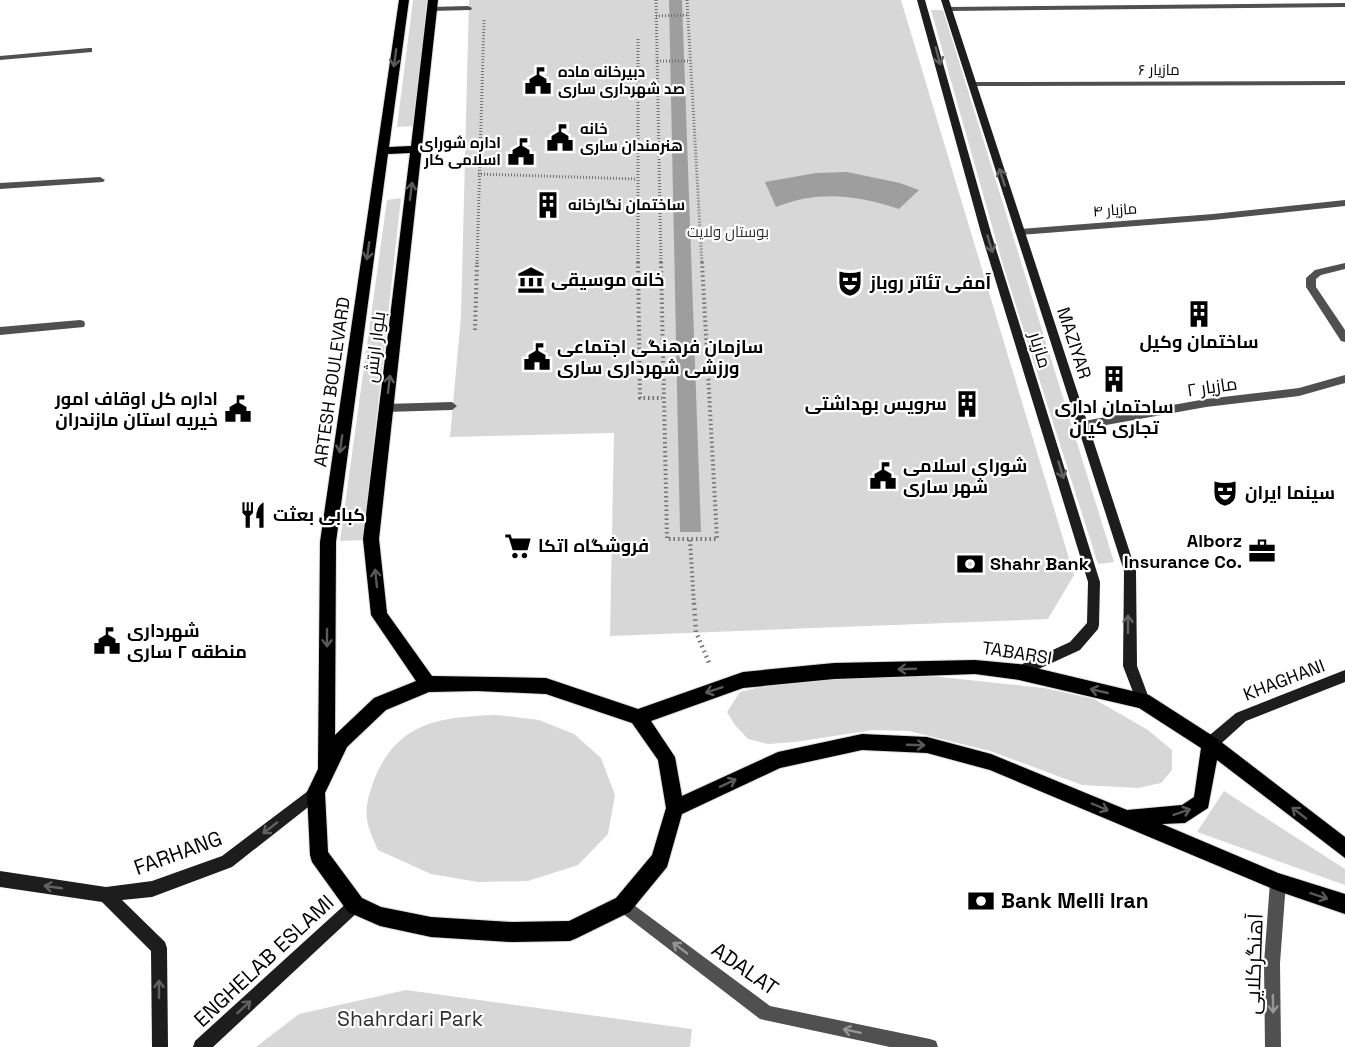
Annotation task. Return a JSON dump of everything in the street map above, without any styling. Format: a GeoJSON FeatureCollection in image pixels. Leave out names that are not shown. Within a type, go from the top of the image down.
{"type":"FeatureCollection","features":[{"type":"Feature","properties":{"kind":"main road","name":"ARTESH BOULEVARD"},"geometry":{"type":"LineString","coordinates":[[326,771],[328,542],[404,0]]}},
{"type":"Feature","properties":{"kind":"main road","name":"مازیار"},"geometry":{"type":"LineString","coordinates":[[921,0],[986,233],[1094,582],[1093,625],[1075,646],[1019,672]]}},
{"type":"Feature","properties":{"kind":"main road","name":"MAZIYAR"},"geometry":{"type":"LineString","coordinates":[[947,4],[1130,571],[1130,666],[1143,701]]}},
{"type":"Feature","properties":{"kind":"main road","name":"بلوار ارتش"},"geometry":{"type":"LineString","coordinates":[[428,684],[380,615],[371,538],[432,5]]}},
{"type":"Feature","properties":{"kind":"main road"},"geometry":{"type":"LineString","coordinates":[[382,151],[416,149]]}},
{"type":"Feature","properties":{"kind":"main road","name":"TABARSI"},"geometry":{"type":"LineString","coordinates":[[638,717],[743,680],[834,671],[975,667],[1019,672],[1143,701],[1210,744],[1345,849]]}},
{"type":"Feature","properties":{"kind":"main road","name":"KHAGHANI"},"geometry":{"type":"LineString","coordinates":[[1210,744],[1241,717],[1345,676]]}},
{"type":"Feature","properties":{"kind":"main road"},"geometry":{"type":"LineString","coordinates":[[477,683],[546,686],[638,717],[666,757],[675,808],[660,860],[623,905],[570,931],[512,932],[431,927],[380,916],[355,905],[319,855],[316,792],[341,741],[380,704],[428,684],[477,683]]}},
{"type":"Feature","properties":{"kind":"main road"},"geometry":{"type":"LineString","coordinates":[[675,808],[778,760],[862,742],[927,745],[991,762],[1278,882],[1345,904]]}},
{"type":"Feature","properties":{"kind":"main road"},"geometry":{"type":"LineString","coordinates":[[1125,818],[1185,814],[1202,801],[1210,744]]}},
{"type":"Feature","properties":{"kind":"main road","name":"FARHANG"},"geometry":{"type":"LineString","coordinates":[[0,879],[106,895],[152,889],[227,862],[316,792]]}},
{"type":"Feature","properties":{"kind":"main road"},"geometry":{"type":"LineString","coordinates":[[106,895],[159,948],[160,1047]]}},
{"type":"Feature","properties":{"kind":"main road","name":"ENGHELAB ESLAMI"},"geometry":{"type":"LineString","coordinates":[[201,1047],[355,905]]}},
{"type":"Feature","properties":{"kind":"street"},"geometry":{"type":"LineString","coordinates":[[947,4],[1345,5]]}},
{"type":"Feature","properties":{"kind":"street"},"geometry":{"type":"LineString","coordinates":[[432,5],[468,8]]}},
{"type":"Feature","properties":{"kind":"street"},"geometry":{"type":"LineString","coordinates":[[0,58],[89,50]]}},
{"type":"Feature","properties":{"kind":"street","name":"مازیار ۶"},"geometry":{"type":"LineString","coordinates":[[972,84],[1345,83]]}},
{"type":"Feature","properties":{"kind":"street"},"geometry":{"type":"LineString","coordinates":[[0,186],[100,180]]}},
{"type":"Feature","properties":{"kind":"street","name":"مازیار ۴"},"geometry":{"type":"LineString","coordinates":[[1020,232],[1213,217],[1345,203]]}},
{"type":"Feature","properties":{"kind":"street"},"geometry":{"type":"LineString","coordinates":[[1345,266],[1318,272],[1311,278],[1311,287],[1345,338]]}},
{"type":"Feature","properties":{"kind":"street"},"geometry":{"type":"LineString","coordinates":[[0,331],[80,324]]}},
{"type":"Feature","properties":{"kind":"street","name":"مازیار ۲"},"geometry":{"type":"LineString","coordinates":[[1084,425],[1206,403],[1299,392],[1345,380]]}},
{"type":"Feature","properties":{"kind":"street"},"geometry":{"type":"LineString","coordinates":[[386,408],[452,406]]}},
{"type":"Feature","properties":{"kind":"street","name":"آهنگرکلایی"},"geometry":{"type":"LineString","coordinates":[[1273,1047],[1272,963],[1278,882]]}},
{"type":"Feature","properties":{"kind":"street","name":"ADALAT"},"geometry":{"type":"LineString","coordinates":[[623,905],[766,1013],[930,1047]]}},
{"type":"Feature","properties":{"kind":"path"},"geometry":{"type":"LineString","coordinates":[[656,0],[662,398],[667,539],[690,540],[717,539],[687,0]]}},
{"type":"Feature","properties":{"kind":"path"},"geometry":{"type":"LineString","coordinates":[[475,330],[478,174],[485,11]]}},
{"type":"Feature","properties":{"kind":"path"},"geometry":{"type":"LineString","coordinates":[[656,16],[688,15]]}},
{"type":"Feature","properties":{"kind":"path"},"geometry":{"type":"LineString","coordinates":[[638,39],[640,398],[662,398]]}},
{"type":"Feature","properties":{"kind":"path"},"geometry":{"type":"LineString","coordinates":[[657,61],[690,61]]}},
{"type":"Feature","properties":{"kind":"path"},"geometry":{"type":"LineString","coordinates":[[478,174],[637,179]]}},
{"type":"Feature","properties":{"kind":"path"},"geometry":{"type":"LineString","coordinates":[[690,540],[696,632],[720,688]]}},
{"type":"Feature","properties":{"kind":"green space"},"geometry":{"type":"Polygon","coordinates":[[[413,0],[427,0],[413,126],[397,127],[413,0]]]}},
{"type":"Feature","properties":{"kind":"green space","name":"بوستان ولایت"},"geometry":{"type":"Polygon","coordinates":[[[469,0],[901,0],[1074,575],[1048,619],[610,636],[614,433],[450,437],[461,316],[469,0]]]}},
{"type":"Feature","properties":{"kind":"green space"},"geometry":{"type":"Polygon","coordinates":[[[931,10],[943,10],[1114,562],[1098,564],[1003,265],[931,10]]]}},
{"type":"Feature","properties":{"kind":"green space"},"geometry":{"type":"Polygon","coordinates":[[[401,198],[363,540],[340,541],[387,200],[401,198]]]}},
{"type":"Feature","properties":{"kind":"green space"},"geometry":{"type":"Polygon","coordinates":[[[903,673],[1044,688],[1094,699],[1148,730],[1172,750],[1172,770],[1161,783],[1138,788],[1082,785],[990,751],[909,731],[873,730],[768,744],[748,739],[727,712],[740,692],[801,677],[903,673]]]}},
{"type":"Feature","properties":{"kind":"green space"},"geometry":{"type":"Polygon","coordinates":[[[497,715],[539,720],[574,734],[601,758],[615,795],[608,834],[578,865],[528,881],[478,882],[431,874],[378,850],[368,823],[368,800],[374,780],[395,745],[408,734],[423,726],[440,721],[497,715]]]}},
{"type":"Feature","properties":{"kind":"green space"},"geometry":{"type":"Polygon","coordinates":[[[1224,791],[1345,869],[1345,885],[1197,832],[1224,791]]]}},
{"type":"Feature","properties":{"kind":"green space","name":"Shahrdari Park"},"geometry":{"type":"Polygon","coordinates":[[[406,990],[692,1029],[690,1047],[256,1047],[299,1014],[406,990]]]}},
{"type":"Feature","properties":{"kind":"shaded area"},"geometry":{"type":"Polygon","coordinates":[[[669,0],[682,0],[701,532],[680,532],[669,0]]]}},
{"type":"Feature","properties":{"kind":"shaded area"},"geometry":{"type":"Polygon","coordinates":[[[847,172],[900,183],[919,190],[899,209],[868,200],[838,196],[807,198],[776,207],[765,182],[816,173],[847,172]]]}},
{"type":"Feature","properties":{"kind":"place","name":"دبیرخانه ماده صد شهرداری ساری"},"geometry":{"type":"Point","coordinates":[538,81]}},
{"type":"Feature","properties":{"kind":"place","name":"خانه هنرمندان ساری"},"geometry":{"type":"Point","coordinates":[560,138]}},
{"type":"Feature","properties":{"kind":"place","name":"اداره شورای اسلامی کار"},"geometry":{"type":"Point","coordinates":[521,152]}},
{"type":"Feature","properties":{"kind":"place","name":"ساختمان نگارخانه"},"geometry":{"type":"Point","coordinates":[548,205]}},
{"type":"Feature","properties":{"kind":"place","name":"خانه موسیقی"},"geometry":{"type":"Point","coordinates":[531,280]}},
{"type":"Feature","properties":{"kind":"place","name":"آمفی تئاتر روباز"},"geometry":{"type":"Point","coordinates":[850,283]}},
{"type":"Feature","properties":{"kind":"place","name":"ساختمان وکیل"},"geometry":{"type":"Point","coordinates":[1199,314]}},
{"type":"Feature","properties":{"kind":"place","name":"سازمان فرهنگی اجتماعی ورزشی شهرداری ساری"},"geometry":{"type":"Point","coordinates":[537,357]}},
{"type":"Feature","properties":{"kind":"place","name":"ساحتمان اداری تجاری کیان"},"geometry":{"type":"Point","coordinates":[1114,379]}},
{"type":"Feature","properties":{"kind":"place","name":"سرویس بهداشتی"},"geometry":{"type":"Point","coordinates":[967,404]}},
{"type":"Feature","properties":{"kind":"place","name":"اداره کل اوقاف امور خیریه استان مازندران"},"geometry":{"type":"Point","coordinates":[238,409]}},
{"type":"Feature","properties":{"kind":"place","name":"شورای اسلامی شهر ساری"},"geometry":{"type":"Point","coordinates":[883,476]}},
{"type":"Feature","properties":{"kind":"place","name":"سینما ایران"},"geometry":{"type":"Point","coordinates":[1225,493]}},
{"type":"Feature","properties":{"kind":"place","name":"کبابی بعثت"},"geometry":{"type":"Point","coordinates":[253,515]}},
{"type":"Feature","properties":{"kind":"place","name":"فروشگاه اتکا"},"geometry":{"type":"Point","coordinates":[518,546]}},
{"type":"Feature","properties":{"kind":"place","name":"Alborz Insurance Co."},"geometry":{"type":"Point","coordinates":[1262,551]}},
{"type":"Feature","properties":{"kind":"place","name":"Shahr Bank"},"geometry":{"type":"Point","coordinates":[970,564]}},
{"type":"Feature","properties":{"kind":"place","name":"شهرداری منطقه ۲ ساری"},"geometry":{"type":"Point","coordinates":[107,641]}},
{"type":"Feature","properties":{"kind":"place","name":"Bank Melli Iran"},"geometry":{"type":"Point","coordinates":[981,901]}}]}
